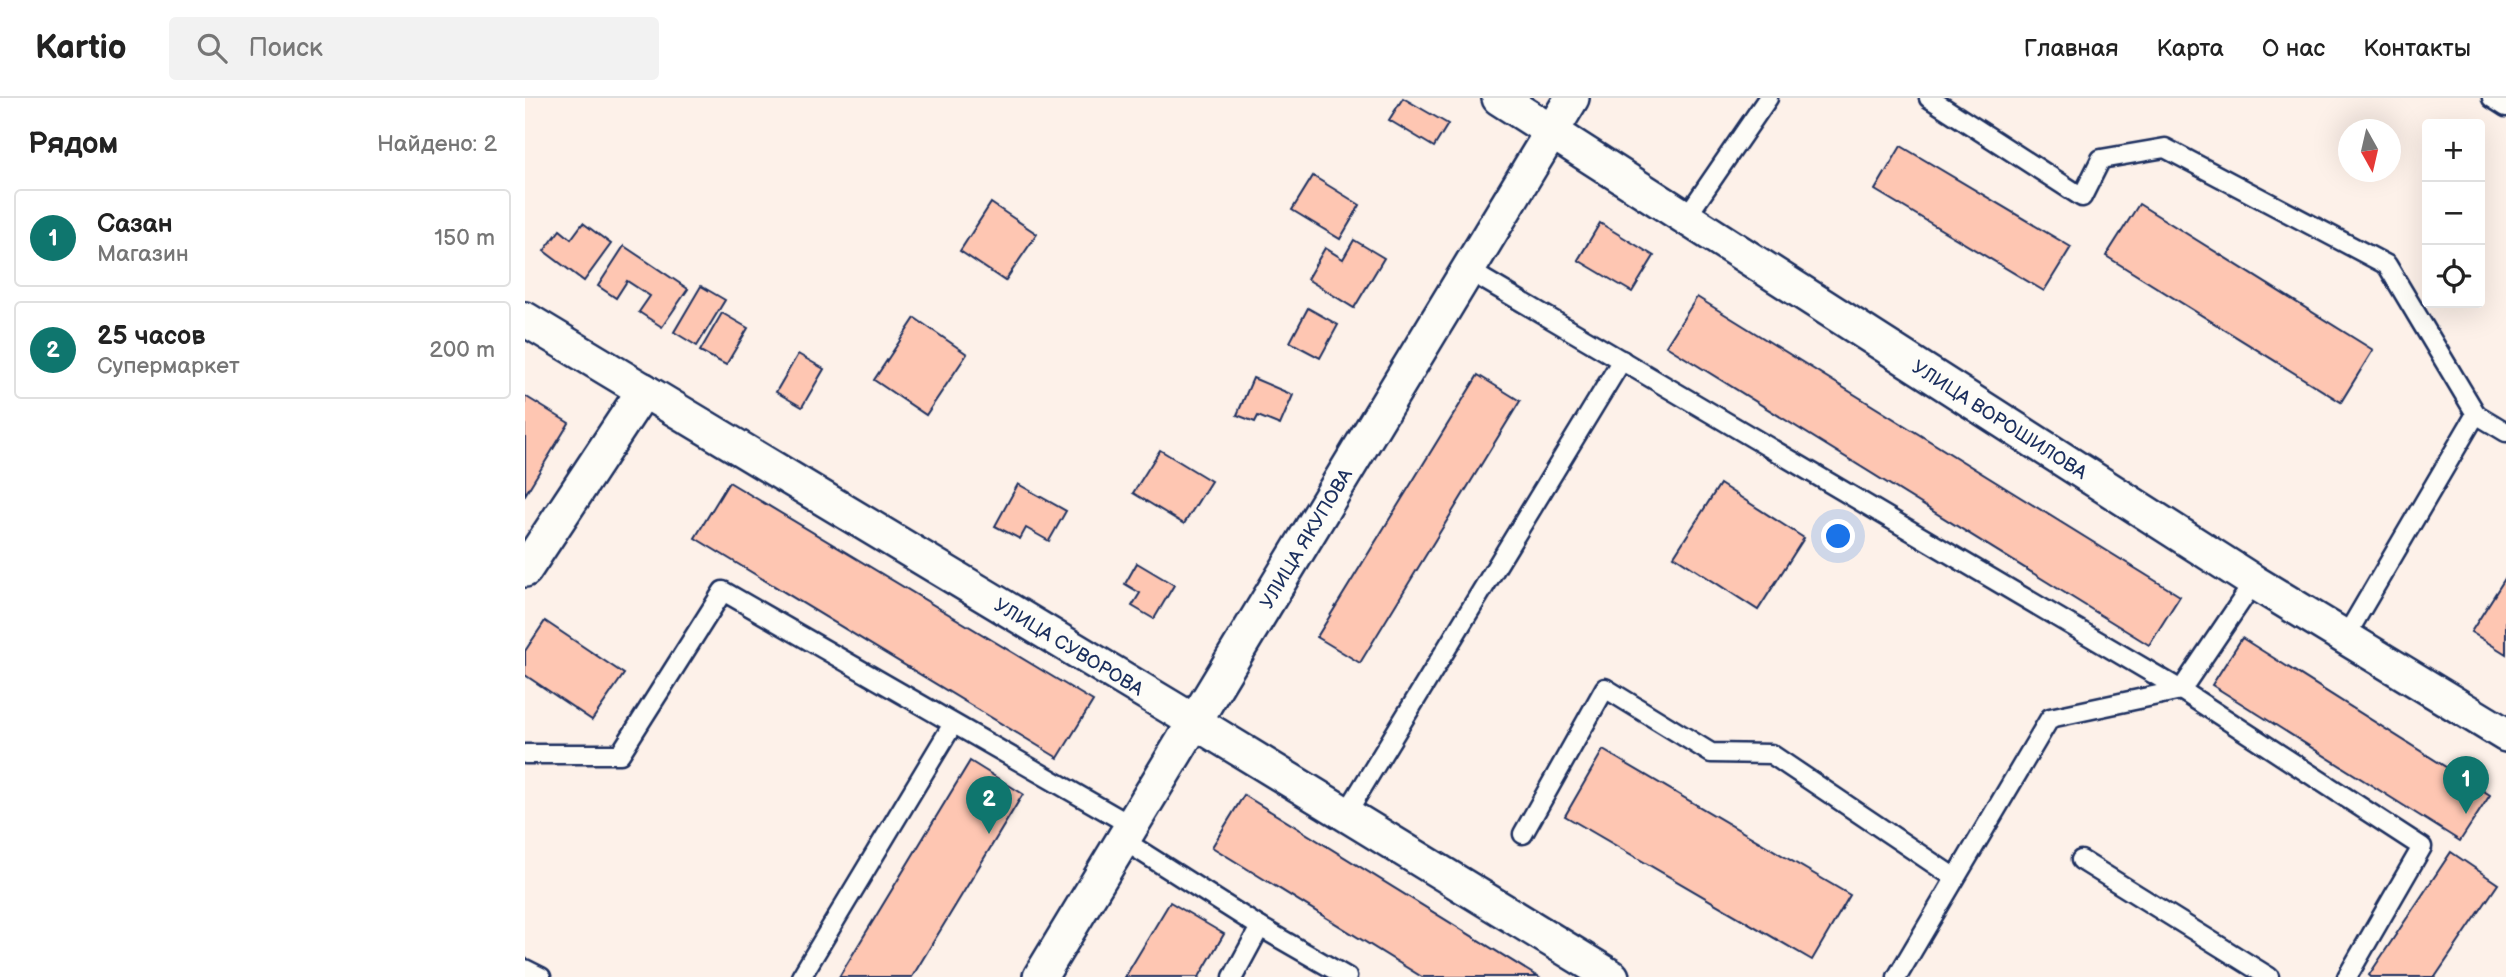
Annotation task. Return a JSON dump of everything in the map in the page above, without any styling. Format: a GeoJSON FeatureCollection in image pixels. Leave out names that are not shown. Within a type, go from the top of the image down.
{"type":"FeatureCollection","features":[{"type":"Feature","properties":{"kind":"street","name":"УЛИЦА ВОРОШИЛОВА"},"geometry":{"type":"LineString","coordinates":[[1499,98],[2254,582],[2506,735]]}},
{"type":"Feature","properties":{"kind":"street","name":"УЛИЦА ЯКУПОВА"},"geometry":{"type":"LineString","coordinates":[[1040,977],[1572,98]]}},
{"type":"Feature","properties":{"kind":"street","name":"УЛИЦА СУВОРОВА"},"geometry":{"type":"LineString","coordinates":[[525,319],[1195,722],[1612,977]]}},
{"type":"Feature","properties":{"kind":"street"},"geometry":{"type":"LineString","coordinates":[[525,570],[644,390]]}},
{"type":"Feature","properties":{"kind":"lane"},"geometry":{"type":"LineString","coordinates":[[1686,216],[1768,98]]}},
{"type":"Feature","properties":{"kind":"lane"},"geometry":{"type":"LineString","coordinates":[[1929,98],[2081,197],[2101,159],[2165,148],[2387,265],[2476,414],[2506,432]]}},
{"type":"Feature","properties":{"kind":"lane"},"geometry":{"type":"LineString","coordinates":[[2492,98],[2506,107]]}},
{"type":"Feature","properties":{"kind":"lane"},"geometry":{"type":"LineString","coordinates":[[1468,270],[2181,691],[2422,847],[2347,977]]}},
{"type":"Feature","properties":{"kind":"lane"},"geometry":{"type":"LineString","coordinates":[[1346,814],[1622,360]]}},
{"type":"Feature","properties":{"kind":"lane"},"geometry":{"type":"LineString","coordinates":[[2346,636],[2476,414]]}},
{"type":"Feature","properties":{"kind":"lane"},"geometry":{"type":"LineString","coordinates":[[1897,977],[2050,718],[2181,691],[2254,582]]}},
{"type":"Feature","properties":{"kind":"lane"},"geometry":{"type":"LineString","coordinates":[[525,754],[620,754],[723,591],[953,724],[1127,833],[1260,927],[1347,977]]}},
{"type":"Feature","properties":{"kind":"lane"},"geometry":{"type":"LineString","coordinates":[[1523,834],[1605,688],[1711,753],[1771,754],[1955,878]]}},
{"type":"Feature","properties":{"kind":"lane"},"geometry":{"type":"LineString","coordinates":[[801,977],[953,724]]}},
{"type":"Feature","properties":{"kind":"lane"},"geometry":{"type":"LineString","coordinates":[[2081,860],[2269,977]]}},
{"type":"Feature","properties":{"kind":"lane"},"geometry":{"type":"LineString","coordinates":[[1233,977],[1260,927]]}},
{"type":"Feature","properties":{"kind":"lane"},"geometry":{"type":"LineString","coordinates":[[525,969],[541,977]]}},
{"type":"Feature","properties":{"kind":"building"},"geometry":{"type":"Polygon","coordinates":[[[1403,98],[1448,124],[1434,147],[1389,120],[1403,98]]]}},
{"type":"Feature","properties":{"kind":"building"},"geometry":{"type":"Polygon","coordinates":[[[1901,146],[2071,247],[2044,291],[1875,190],[1901,146]]]}},
{"type":"Feature","properties":{"kind":"building"},"geometry":{"type":"Polygon","coordinates":[[[1313,176],[1360,205],[1340,239],[1292,210],[1313,176]]]}},
{"type":"Feature","properties":{"kind":"building"},"geometry":{"type":"Polygon","coordinates":[[[991,203],[1037,234],[1005,281],[960,251],[991,203]]]}},
{"type":"Feature","properties":{"kind":"building"},"geometry":{"type":"Polygon","coordinates":[[[2139,204],[2373,350],[2341,402],[2106,256],[2139,204]]]}},
{"type":"Feature","properties":{"kind":"building"},"geometry":{"type":"Polygon","coordinates":[[[583,223],[611,244],[584,281],[544,251],[560,230],[571,239],[583,223]]]}},
{"type":"Feature","properties":{"kind":"building"},"geometry":{"type":"Polygon","coordinates":[[[1600,223],[1654,256],[1632,292],[1578,260],[1600,223]]]}},
{"type":"Feature","properties":{"kind":"building"},"geometry":{"type":"Polygon","coordinates":[[[1354,240],[1384,258],[1354,308],[1307,279],[1325,248],[1343,259],[1354,240]]]}},
{"type":"Feature","properties":{"kind":"building"},"geometry":{"type":"Polygon","coordinates":[[[624,246],[688,289],[662,327],[639,312],[650,296],[627,281],[616,298],[598,286],[624,246]]]}},
{"type":"Feature","properties":{"kind":"building"},"geometry":{"type":"Polygon","coordinates":[[[701,286],[725,300],[697,346],[674,332],[701,286]]]}},
{"type":"Feature","properties":{"kind":"building"},"geometry":{"type":"Polygon","coordinates":[[[1697,297],[2180,596],[2149,645],[1666,346],[1697,297]]]}},
{"type":"Feature","properties":{"kind":"building"},"geometry":{"type":"Polygon","coordinates":[[[1308,308],[1338,325],[1320,358],[1290,342],[1308,308]]]}},
{"type":"Feature","properties":{"kind":"building"},"geometry":{"type":"Polygon","coordinates":[[[722,313],[748,328],[726,365],[700,351],[722,313]]]}},
{"type":"Feature","properties":{"kind":"building"},"geometry":{"type":"Polygon","coordinates":[[[915,318],[967,354],[926,415],[874,380],[915,318]]]}},
{"type":"Feature","properties":{"kind":"building"},"geometry":{"type":"Polygon","coordinates":[[[798,354],[824,369],[802,407],[776,392],[798,354]]]}},
{"type":"Feature","properties":{"kind":"building"},"geometry":{"type":"Polygon","coordinates":[[[1478,375],[1520,401],[1360,663],[1317,637],[1478,375]]]}},
{"type":"Feature","properties":{"kind":"building"},"geometry":{"type":"Polygon","coordinates":[[[1253,378],[1293,395],[1280,425],[1258,416],[1255,422],[1237,415],[1253,378]]]}},
{"type":"Feature","properties":{"kind":"building"},"geometry":{"type":"Polygon","coordinates":[[[525,396],[569,423],[525,495],[525,396]]]}},
{"type":"Feature","properties":{"kind":"building"},"geometry":{"type":"Polygon","coordinates":[[[1160,450],[1211,481],[1184,524],[1133,493],[1160,450]]]}},
{"type":"Feature","properties":{"kind":"building"},"geometry":{"type":"Polygon","coordinates":[[[729,482],[1093,701],[1058,758],[695,538],[729,482]]]}},
{"type":"Feature","properties":{"kind":"building"},"geometry":{"type":"Polygon","coordinates":[[[1018,484],[1066,511],[1049,541],[1026,528],[1020,539],[995,526],[1018,484]]]}},
{"type":"Feature","properties":{"kind":"building"},"geometry":{"type":"Polygon","coordinates":[[[1720,484],[1804,538],[1758,610],[1674,556],[1720,484]]]}},
{"type":"Feature","properties":{"kind":"building"},"geometry":{"type":"Polygon","coordinates":[[[1137,563],[1174,585],[1154,619],[1132,606],[1140,593],[1125,584],[1137,563]]]}},
{"type":"Feature","properties":{"kind":"building"},"geometry":{"type":"Polygon","coordinates":[[[2506,577],[2506,654],[2471,632],[2506,577]]]}},
{"type":"Feature","properties":{"kind":"building"},"geometry":{"type":"Polygon","coordinates":[[[545,621],[624,674],[592,720],[525,675],[525,651],[545,621]]]}},
{"type":"Feature","properties":{"kind":"building"},"geometry":{"type":"Polygon","coordinates":[[[2242,638],[2490,795],[2460,841],[2212,685],[2242,638]]]}},
{"type":"Feature","properties":{"kind":"building"},"geometry":{"type":"Polygon","coordinates":[[[1603,750],[1850,895],[1812,960],[1565,816],[1603,750]]]}},
{"type":"Feature","properties":{"kind":"building"},"geometry":{"type":"Polygon","coordinates":[[[970,761],[1023,794],[912,977],[839,977],[970,761]]]}},
{"type":"Feature","properties":{"kind":"building"},"geometry":{"type":"Polygon","coordinates":[[[1244,795],[1538,977],[1422,977],[1212,847],[1244,795]]]}},
{"type":"Feature","properties":{"kind":"building"},"geometry":{"type":"Polygon","coordinates":[[[2451,852],[2498,884],[2435,977],[2371,977],[2369,975],[2451,852]]]}},
{"type":"Feature","properties":{"kind":"building"},"geometry":{"type":"Polygon","coordinates":[[[1170,902],[1224,934],[1199,977],[1125,977],[1170,902]]]}},
{"type":"Feature","properties":{"kind":"place","name":"Сазан"},"geometry":{"type":"Point","coordinates":[2466,814]}},
{"type":"Feature","properties":{"kind":"place","name":"25 часов"},"geometry":{"type":"Point","coordinates":[989,834]}}]}
